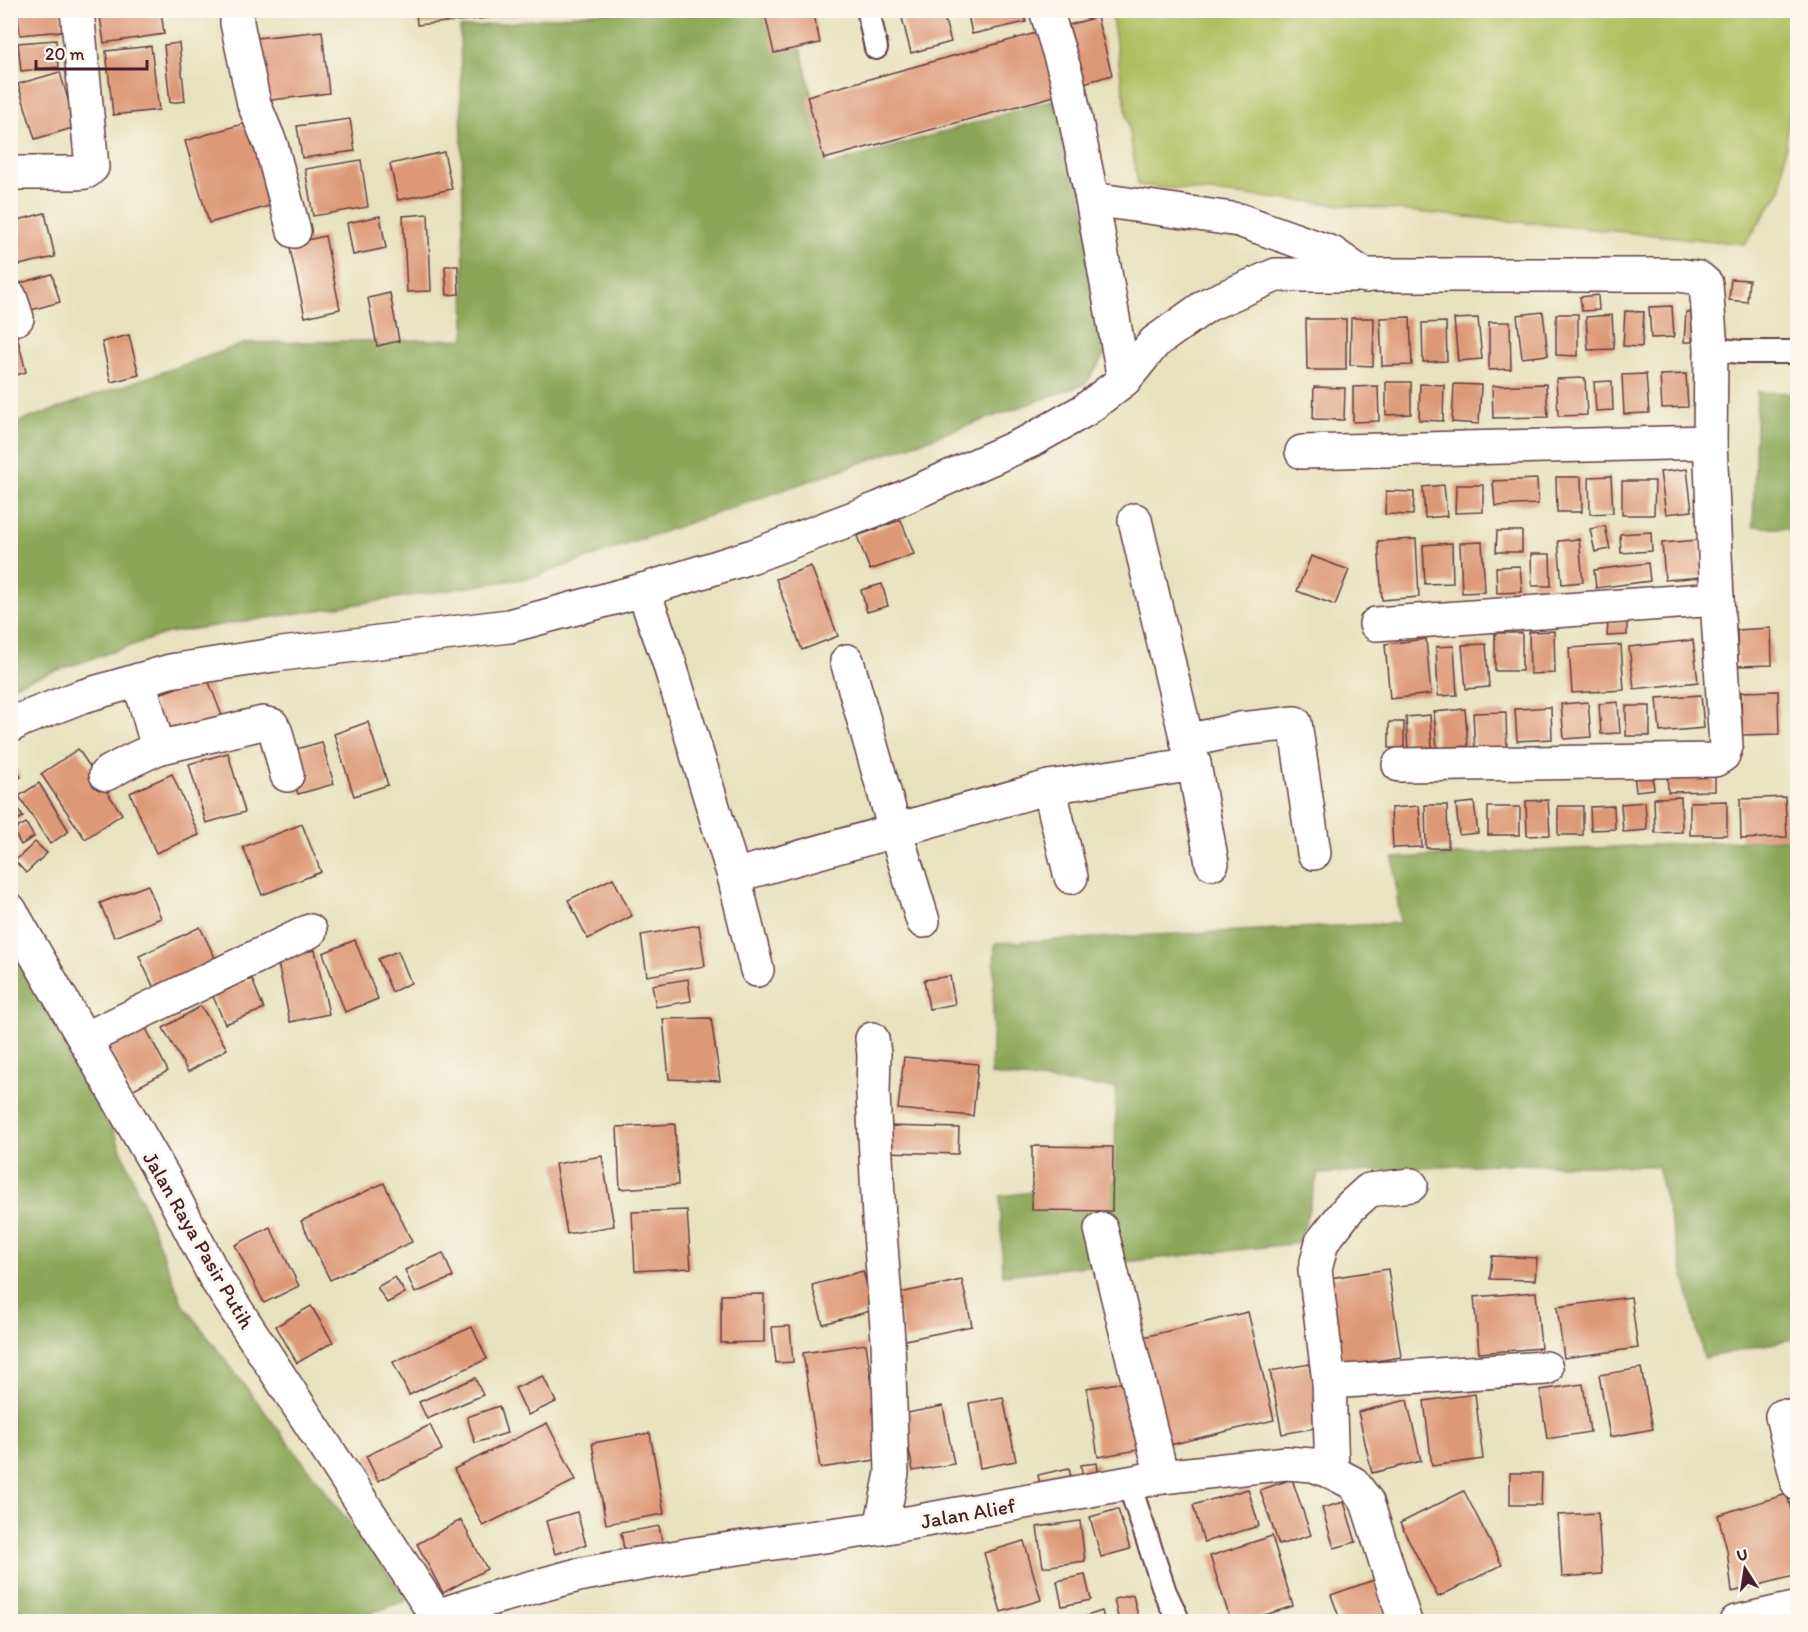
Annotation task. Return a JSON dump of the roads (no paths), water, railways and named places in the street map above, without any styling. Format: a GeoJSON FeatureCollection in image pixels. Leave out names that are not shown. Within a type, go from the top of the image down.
{"type":"FeatureCollection","features":[{"type":"Feature","properties":{"kind":"street"},"geometry":{"type":"LineString","coordinates":[[10,172],[78,173],[87,172],[92,167],[77,10]]}},
{"type":"Feature","properties":{"kind":"street"},"geometry":{"type":"LineString","coordinates":[[237,10],[237,23],[254,104],[271,145],[294,231]]}},
{"type":"Feature","properties":{"kind":"street"},"geometry":{"type":"LineString","coordinates":[[1046,10],[1067,78],[1092,199],[1124,380]]}},
{"type":"Feature","properties":{"kind":"street"},"geometry":{"type":"LineString","coordinates":[[1092,199],[1239,220],[1332,253],[1365,276]]}},
{"type":"Feature","properties":{"kind":"street"},"geometry":{"type":"LineString","coordinates":[[10,726],[80,697],[170,671],[509,626],[644,590],[753,556],[880,508],[1030,441],[1084,410],[1124,380],[1155,342],[1207,305],[1276,275],[1678,275],[1699,278],[1706,284],[1711,349],[1710,442],[1726,746],[1723,755],[1715,760],[1399,765]]}},
{"type":"Feature","properties":{"kind":"street"},"geometry":{"type":"LineString","coordinates":[[1302,452],[1710,442]]}},
{"type":"Feature","properties":{"kind":"street"},"geometry":{"type":"LineString","coordinates":[[1135,520],[1191,752],[1212,863]]}},
{"type":"Feature","properties":{"kind":"street"},"geometry":{"type":"LineString","coordinates":[[644,590],[668,659],[734,876],[757,970]]}},
{"type":"Feature","properties":{"kind":"street"},"geometry":{"type":"LineString","coordinates":[[1376,624],[1717,599]]}},
{"type":"Feature","properties":{"kind":"street"},"geometry":{"type":"LineString","coordinates":[[847,661],[923,921]]}},
{"type":"Feature","properties":{"kind":"street"},"geometry":{"type":"LineString","coordinates":[[139,680],[158,748]]}},
{"type":"Feature","properties":{"kind":"street"},"geometry":{"type":"LineString","coordinates":[[106,774],[158,748],[263,723],[272,725],[276,733],[287,775]]}},
{"type":"Feature","properties":{"kind":"street"},"geometry":{"type":"LineString","coordinates":[[734,876],[1049,787],[1191,752],[1240,729],[1295,723],[1314,853]]}},
{"type":"Feature","properties":{"kind":"street"},"geometry":{"type":"LineString","coordinates":[[1049,787],[1071,878]]}},
{"type":"Feature","properties":{"kind":"street","name":"Jalan Raya Pasir Putih"},"geometry":{"type":"LineString","coordinates":[[10,910],[164,1178],[216,1279],[438,1619]]}},
{"type":"Feature","properties":{"kind":"street"},"geometry":{"type":"LineString","coordinates":[[86,1039],[310,931]]}},
{"type":"Feature","properties":{"kind":"street"},"geometry":{"type":"LineString","coordinates":[[872,1039],[879,1219],[888,1340],[892,1473],[881,1528]]}},
{"type":"Feature","properties":{"kind":"street"},"geometry":{"type":"LineString","coordinates":[[1332,1472],[1329,1382],[1315,1270],[1322,1242],[1349,1208],[1369,1190],[1411,1185]]}},
{"type":"Feature","properties":{"kind":"street"},"geometry":{"type":"LineString","coordinates":[[1101,1229],[1162,1478]]}},
{"type":"Feature","properties":{"kind":"street"},"geometry":{"type":"LineString","coordinates":[[1329,1382],[1546,1368]]}},
{"type":"Feature","properties":{"kind":"street"},"geometry":{"type":"LineString","coordinates":[[1782,1416],[1797,1484]]}},
{"type":"Feature","properties":{"kind":"street","name":"Jalan Alief"},"geometry":{"type":"LineString","coordinates":[[438,1619],[493,1598],[578,1575],[694,1554],[881,1528],[1162,1478],[1286,1463],[1313,1466],[1332,1472],[1353,1483],[1367,1502],[1405,1622]]}},
{"type":"Feature","properties":{"kind":"street"},"geometry":{"type":"LineString","coordinates":[[1736,1622],[1797,1608]]}},
{"type":"Feature","properties":{"kind":"lane"},"geometry":{"type":"LineString","coordinates":[[868,10],[876,48]]}},
{"type":"Feature","properties":{"kind":"lane"},"geometry":{"type":"LineString","coordinates":[[1711,349],[1741,352],[1797,352]]}},
{"type":"Feature","properties":{"kind":"lane"},"geometry":{"type":"LineString","coordinates":[[1129,1484],[1165,1592],[1179,1622]]}}]}
